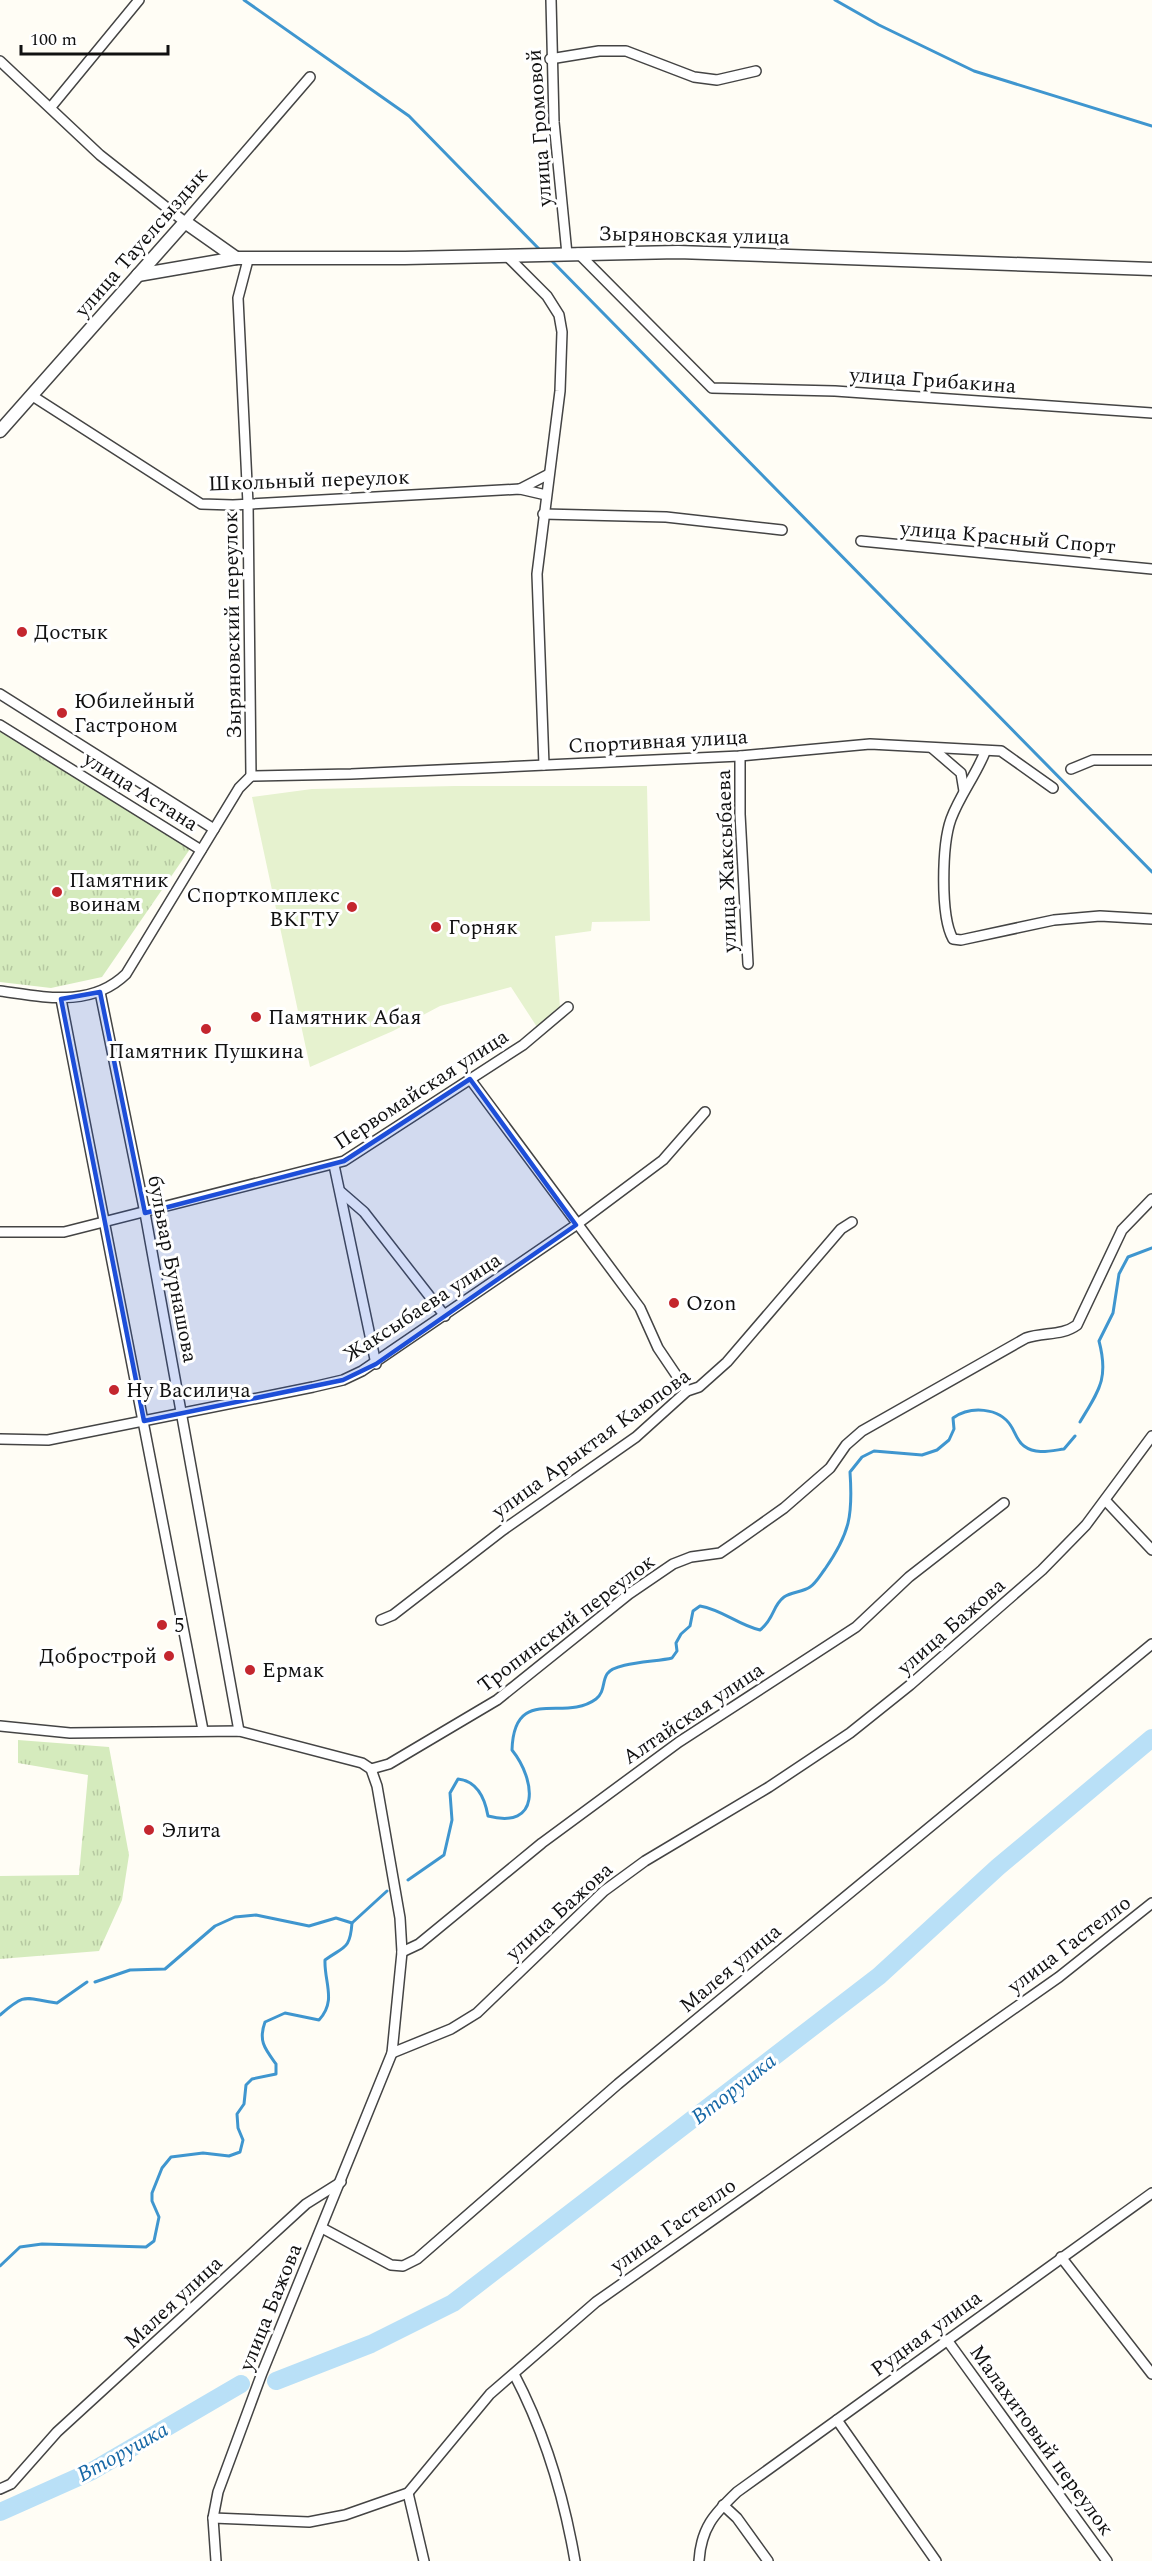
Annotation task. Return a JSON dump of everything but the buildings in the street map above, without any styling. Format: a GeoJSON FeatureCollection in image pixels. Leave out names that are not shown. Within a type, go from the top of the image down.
{"type":"FeatureCollection","features":[{"type":"Feature","properties":{"kind":"street"},"geometry":{"type":"LineString","coordinates":[[51,107],[139,0]]}},
{"type":"Feature","properties":{"kind":"street","name":"улица Громовой"},"geometry":{"type":"LineString","coordinates":[[551,0],[550,58],[572,253]]}},
{"type":"Feature","properties":{"kind":"street"},"geometry":{"type":"LineString","coordinates":[[550,58],[599,51],[626,51],[694,77],[717,80],[756,71]]}},
{"type":"Feature","properties":{"kind":"street"},"geometry":{"type":"LineString","coordinates":[[0,61],[100,155],[185,222],[242,259]]}},
{"type":"Feature","properties":{"kind":"street","name":"улица Тауелсыздык"},"geometry":{"type":"LineString","coordinates":[[0,431],[310,77]]}},
{"type":"Feature","properties":{"kind":"street","name":"Зыряновская улица"},"geometry":{"type":"LineString","coordinates":[[138,275],[242,259],[734,252],[1152,269]]}},
{"type":"Feature","properties":{"kind":"street","name":"улица Грибакина"},"geometry":{"type":"LineString","coordinates":[[572,253],[712,388],[835,391],[1152,413]]}},
{"type":"Feature","properties":{"kind":"street"},"geometry":{"type":"LineString","coordinates":[[506,255],[547,296],[559,315],[562,332],[561,390],[543,514],[537,574],[544,765]]}},
{"type":"Feature","properties":{"kind":"street","name":"Зыряновский переулок"},"geometry":{"type":"LineString","coordinates":[[242,259],[237,298],[248,504],[251,776]]}},
{"type":"Feature","properties":{"kind":"street","name":"Школьный переулок"},"geometry":{"type":"LineString","coordinates":[[32,395],[201,504],[248,504],[520,489],[546,495]]}},
{"type":"Feature","properties":{"kind":"street"},"geometry":{"type":"LineString","coordinates":[[520,489],[549,474]]}},
{"type":"Feature","properties":{"kind":"street"},"geometry":{"type":"LineString","coordinates":[[543,514],[666,517],[782,530]]}},
{"type":"Feature","properties":{"kind":"street","name":"улица Красный Спорт"},"geometry":{"type":"LineString","coordinates":[[861,541],[1152,569]]}},
{"type":"Feature","properties":{"kind":"street","name":"улица Астана"},"geometry":{"type":"LineString","coordinates":[[0,694],[214,829]]}},
{"type":"Feature","properties":{"kind":"street","name":"улица Астана"},"geometry":{"type":"LineString","coordinates":[[0,725],[201,850]]}},
{"type":"Feature","properties":{"kind":"street","name":"Спортивная улица"},"geometry":{"type":"LineString","coordinates":[[251,776],[740,756],[823,749],[853,744],[966,747],[985,752],[1008,753],[1053,788]]}},
{"type":"Feature","properties":{"kind":"street"},"geometry":{"type":"LineString","coordinates":[[930,747],[940,752],[961,773],[964,791]]}},
{"type":"Feature","properties":{"kind":"street"},"geometry":{"type":"LineString","coordinates":[[985,752],[951,819],[946,838],[946,918],[952,939],[961,940],[1053,921],[1100,916],[1152,919]]}},
{"type":"Feature","properties":{"kind":"street","name":"улица Жаксыбаева"},"geometry":{"type":"LineString","coordinates":[[740,756],[740,814],[746,890],[748,964]]}},
{"type":"Feature","properties":{"kind":"street"},"geometry":{"type":"LineString","coordinates":[[1071,769],[1093,760],[1152,760]]}},
{"type":"Feature","properties":{"kind":"street"},"geometry":{"type":"LineString","coordinates":[[0,991],[61,999],[100,992],[116,984],[126,974],[239,788],[251,776]]}},
{"type":"Feature","properties":{"kind":"street","name":"бульвар Бурнашова"},"geometry":{"type":"LineString","coordinates":[[100,992],[145,1214],[239,1731]]}},
{"type":"Feature","properties":{"kind":"street"},"geometry":{"type":"LineString","coordinates":[[61,999],[203,1730]]}},
{"type":"Feature","properties":{"kind":"street","name":"Первомайская улица"},"geometry":{"type":"LineString","coordinates":[[0,1232],[64,1232],[145,1214],[333,1166],[364,1149],[523,1045],[568,1007]]}},
{"type":"Feature","properties":{"kind":"street"},"geometry":{"type":"LineString","coordinates":[[470,1079],[576,1225],[640,1308],[658,1348],[687,1391]]}},
{"type":"Feature","properties":{"kind":"street","name":"Жаксыбаева улица"},"geometry":{"type":"LineString","coordinates":[[0,1439],[48,1440],[343,1380],[376,1364],[576,1225],[663,1160],[705,1112]]}},
{"type":"Feature","properties":{"kind":"street"},"geometry":{"type":"LineString","coordinates":[[333,1166],[341,1192],[376,1364]]}},
{"type":"Feature","properties":{"kind":"street"},"geometry":{"type":"LineString","coordinates":[[341,1192],[364,1212],[445,1316]]}},
{"type":"Feature","properties":{"kind":"street","name":"Тропинский переулок"},"geometry":{"type":"LineString","coordinates":[[371,1769],[388,1764],[497,1700],[630,1594],[673,1564],[691,1557],[720,1553],[729,1548],[784,1508],[830,1468],[846,1445],[862,1431],[1026,1338],[1040,1334],[1063,1333],[1077,1325],[1122,1230],[1152,1199]]}},
{"type":"Feature","properties":{"kind":"street","name":"улица Арыктая Каюпова"},"geometry":{"type":"LineString","coordinates":[[381,1620],[393,1615],[503,1530],[636,1437],[687,1391],[699,1387],[727,1362],[841,1229],[852,1222]]}},
{"type":"Feature","properties":{"kind":"street","name":"улица Бажова"},"geometry":{"type":"LineString","coordinates":[[216,2561],[213,2518],[218,2492],[262,2373],[392,2053],[451,2029],[477,2013],[604,1891],[645,1861],[769,1787],[850,1734],[933,1666],[1042,1570],[1086,1525],[1152,1436]]}},
{"type":"Feature","properties":{"kind":"street"},"geometry":{"type":"LineString","coordinates":[[1105,1500],[1152,1550]]}},
{"type":"Feature","properties":{"kind":"street","name":"Алтайская улица"},"geometry":{"type":"LineString","coordinates":[[402,1952],[419,1944],[542,1843],[679,1742],[856,1627],[909,1577],[1004,1503]]}},
{"type":"Feature","properties":{"kind":"street","name":"Малея улица"},"geometry":{"type":"LineString","coordinates":[[322,2228],[391,2265],[403,2266],[417,2259],[618,2084],[1152,1644]]}},
{"type":"Feature","properties":{"kind":"street"},"geometry":{"type":"LineString","coordinates":[[0,1726],[80,1733],[239,1731],[362,1763],[371,1769],[377,1786],[396,1888],[402,1952],[392,2053]]}},
{"type":"Feature","properties":{"kind":"street","name":"улица Гастелло"},"geometry":{"type":"LineString","coordinates":[[408,2493],[490,2394],[596,2302],[1059,1977],[1152,1903]]}},
{"type":"Feature","properties":{"kind":"street","name":"Малея улица"},"geometry":{"type":"LineString","coordinates":[[0,2489],[11,2484],[57,2432],[306,2204],[341,2182]]}},
{"type":"Feature","properties":{"kind":"street","name":"Рудная улица"},"geometry":{"type":"LineString","coordinates":[[699,2561],[701,2538],[723,2505],[760,2474],[1152,2193]]}},
{"type":"Feature","properties":{"kind":"street"},"geometry":{"type":"LineString","coordinates":[[1061,2257],[1152,2374]]}},
{"type":"Feature","properties":{"kind":"street","name":"Малахитовый переулок"},"geometry":{"type":"LineString","coordinates":[[947,2340],[1107,2561]]}},
{"type":"Feature","properties":{"kind":"street"},"geometry":{"type":"LineString","coordinates":[[514,2374],[528,2398],[550,2463],[569,2526],[576,2561]]}},
{"type":"Feature","properties":{"kind":"street"},"geometry":{"type":"LineString","coordinates":[[837,2420],[936,2561]]}},
{"type":"Feature","properties":{"kind":"street"},"geometry":{"type":"LineString","coordinates":[[213,2518],[309,2522],[345,2515],[408,2493],[424,2561]]}},
{"type":"Feature","properties":{"kind":"street"},"geometry":{"type":"LineString","coordinates":[[723,2505],[737,2518],[768,2561]]}},
{"type":"Feature","properties":{"kind":"highlighted area"},"geometry":{"type":"Polygon","coordinates":[[[100,992],[145,1213],[344,1161],[470,1079],[576,1225],[376,1364],[343,1380],[144,1421],[61,999],[100,992]]]}},
{"type":"Feature","properties":{"kind":"green space"},"geometry":{"type":"Polygon","coordinates":[[[0,730],[190,849],[102,977],[51,988],[0,982],[0,730]]]}},
{"type":"Feature","properties":{"kind":"green space","name":"Горняк"},"geometry":{"type":"Polygon","coordinates":[[[647,786],[650,921],[592,922],[591,931],[555,936],[560,1008],[537,1027],[511,987],[440,1006],[393,1031],[310,1067],[252,797],[312,789],[647,786]]]}},
{"type":"Feature","properties":{"kind":"green space"},"geometry":{"type":"Polygon","coordinates":[[[18,1740],[109,1747],[129,1855],[122,1900],[99,1951],[0,1959],[0,1876],[79,1875],[88,1775],[18,1763],[18,1740]]]}},
{"type":"Feature","properties":{"kind":"waterway"},"geometry":{"type":"LineString","coordinates":[[244,0],[409,116],[542,252]]}},
{"type":"Feature","properties":{"kind":"waterway"},"geometry":{"type":"LineString","coordinates":[[835,0],[879,25],[974,71],[1152,126]]}},
{"type":"Feature","properties":{"kind":"waterway"},"geometry":{"type":"LineString","coordinates":[[549,258],[1152,872]]}},
{"type":"Feature","properties":{"kind":"waterway"},"geometry":{"type":"LineString","coordinates":[[1080,1422],[1100,1384],[1103,1365],[1099,1341],[1113,1313],[1119,1274],[1128,1257],[1152,1248]]}},
{"type":"Feature","properties":{"kind":"waterway"},"geometry":{"type":"LineString","coordinates":[[408,1880],[444,1855],[452,1820],[450,1793],[458,1779],[465,1780],[475,1787],[485,1803],[488,1816],[505,1818],[517,1816],[525,1809],[529,1800],[529,1788],[526,1775],[512,1750],[515,1730],[521,1718],[531,1711],[570,1708],[596,1699],[601,1693],[607,1674],[618,1667],[672,1658],[677,1651],[676,1643],[681,1634],[690,1626],[693,1611],[700,1606],[760,1630],[784,1597],[812,1585],[833,1556],[845,1534],[851,1500],[850,1472],[862,1457],[874,1451],[922,1455],[937,1450],[949,1440],[954,1429],[953,1418],[976,1410],[992,1412],[1006,1420],[1022,1444],[1033,1451],[1064,1449],[1075,1436]]}},
{"type":"Feature","properties":{"kind":"waterway","name":"Вторушка"},"geometry":{"type":"LineString","coordinates":[[276,2381],[371,2344],[453,2303],[879,1976],[998,1867],[1152,1738]]}},
{"type":"Feature","properties":{"kind":"waterway"},"geometry":{"type":"LineString","coordinates":[[0,2266],[20,2247],[42,2244],[146,2247],[154,2241],[159,2217],[152,2201],[152,2193],[162,2168],[171,2157],[203,2153],[229,2156],[240,2152],[243,2140],[238,2128],[237,2114],[244,2104],[246,2085],[252,2079],[276,2074],[276,2064],[263,2040],[265,2022],[285,2013],[319,2020],[329,1998],[325,1960],[348,1943],[352,1923],[387,1891]]}},
{"type":"Feature","properties":{"kind":"waterway"},"geometry":{"type":"LineString","coordinates":[[95,1982],[130,1970],[165,1969],[215,1926],[235,1917],[256,1915],[309,1926],[336,1918],[352,1923]]}},
{"type":"Feature","properties":{"kind":"waterway"},"geometry":{"type":"LineString","coordinates":[[0,2015],[16,2002],[27,1998],[57,2003],[87,1982]]}},
{"type":"Feature","properties":{"kind":"waterway","name":"Вторушка"},"geometry":{"type":"LineString","coordinates":[[0,2512],[92,2471],[241,2384]]}},
{"type":"Feature","properties":{"kind":"place","name":"Достык"},"geometry":{"type":"Point","coordinates":[22,632]}},
{"type":"Feature","properties":{"kind":"place","name":"Юбилейный Гастроном"},"geometry":{"type":"Point","coordinates":[62,713]}},
{"type":"Feature","properties":{"kind":"place","name":"Памятник воинам"},"geometry":{"type":"Point","coordinates":[57,892]}},
{"type":"Feature","properties":{"kind":"place","name":"Спорткомплекс ВКГТУ"},"geometry":{"type":"Point","coordinates":[352,907]}},
{"type":"Feature","properties":{"kind":"place","name":"Горняк"},"geometry":{"type":"Point","coordinates":[436,927]}},
{"type":"Feature","properties":{"kind":"place","name":"Памятник Абая"},"geometry":{"type":"Point","coordinates":[256,1017]}},
{"type":"Feature","properties":{"kind":"place","name":"Памятник Пушкина"},"geometry":{"type":"Point","coordinates":[206,1029]}},
{"type":"Feature","properties":{"kind":"place","name":"Ozon"},"geometry":{"type":"Point","coordinates":[674,1303]}},
{"type":"Feature","properties":{"kind":"place","name":"Ну Василича"},"geometry":{"type":"Point","coordinates":[114,1390]}},
{"type":"Feature","properties":{"kind":"place","name":"5"},"geometry":{"type":"Point","coordinates":[162,1625]}},
{"type":"Feature","properties":{"kind":"place","name":"Добрострой"},"geometry":{"type":"Point","coordinates":[169,1656]}},
{"type":"Feature","properties":{"kind":"place","name":"Ермак"},"geometry":{"type":"Point","coordinates":[250,1670]}},
{"type":"Feature","properties":{"kind":"place","name":"Элита"},"geometry":{"type":"Point","coordinates":[149,1830]}}]}
